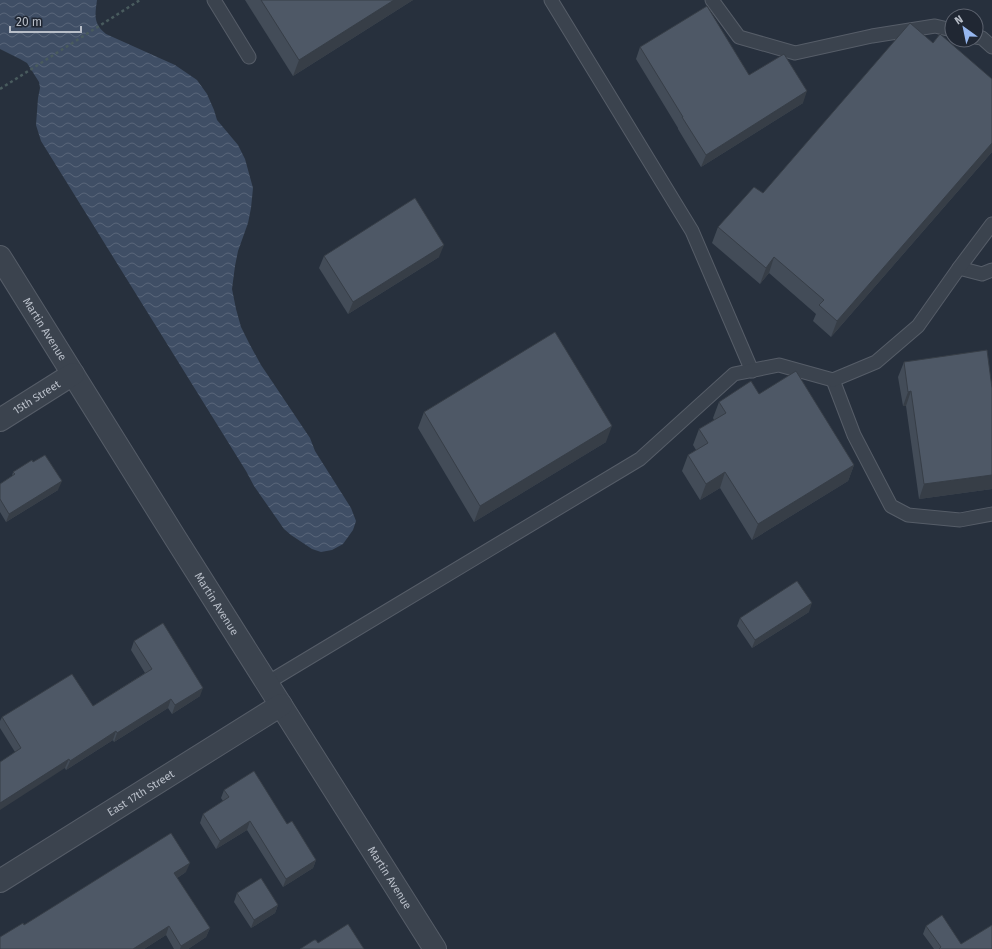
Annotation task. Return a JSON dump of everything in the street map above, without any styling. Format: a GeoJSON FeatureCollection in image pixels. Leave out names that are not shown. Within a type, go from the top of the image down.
{"type":"FeatureCollection","features":[{"type":"Feature","properties":{"kind":"street","name":"Martin Avenue"},"geometry":{"type":"LineString","coordinates":[[0,257],[435,949]]}},
{"type":"Feature","properties":{"kind":"street","name":"15th Street"},"geometry":{"type":"LineString","coordinates":[[0,420],[73,374]]}},
{"type":"Feature","properties":{"kind":"street","name":"East 17th Street"},"geometry":{"type":"LineString","coordinates":[[0,881],[281,705]]}},
{"type":"Feature","properties":{"kind":"lane"},"geometry":{"type":"LineString","coordinates":[[214,0],[249,57]]}},
{"type":"Feature","properties":{"kind":"lane"},"geometry":{"type":"LineString","coordinates":[[551,0],[692,231],[752,371]]}},
{"type":"Feature","properties":{"kind":"lane"},"geometry":{"type":"LineString","coordinates":[[712,0],[739,37],[795,53],[872,36],[935,26],[944,28]]}},
{"type":"Feature","properties":{"kind":"lane"},"geometry":{"type":"LineString","coordinates":[[984,40],[992,47]]}},
{"type":"Feature","properties":{"kind":"lane"},"geometry":{"type":"LineString","coordinates":[[267,683],[640,459],[734,374],[779,365],[833,380],[876,362],[918,326],[992,224]]}},
{"type":"Feature","properties":{"kind":"lane"},"geometry":{"type":"LineString","coordinates":[[959,268],[982,274],[992,270]]}},
{"type":"Feature","properties":{"kind":"lane"},"geometry":{"type":"LineString","coordinates":[[833,380],[854,435],[891,506],[908,515],[960,520],[992,514]]}},
{"type":"Feature","properties":{"kind":"path"},"geometry":{"type":"LineString","coordinates":[[0,89],[140,0]]}},
{"type":"Feature","properties":{"kind":"water"},"geometry":{"type":"Polygon","coordinates":[[[0,0],[97,0],[97,23],[106,34],[175,65],[197,80],[207,94],[217,120],[238,145],[245,159],[253,188],[248,223],[238,251],[232,289],[241,327],[261,365],[310,438],[315,451],[351,508],[356,521],[353,530],[343,544],[332,550],[321,552],[312,549],[284,529],[254,486],[41,141],[36,125],[40,88],[39,82],[27,63],[0,49],[0,0]]]}},
{"type":"Feature","properties":{"kind":"building"},"geometry":{"type":"Polygon","coordinates":[[[261,0],[394,0],[299,60],[261,0]]]}},
{"type":"Feature","properties":{"kind":"building"},"geometry":{"type":"Polygon","coordinates":[[[707,6],[749,75],[784,54],[807,91],[706,155],[640,47],[707,6]]]}},
{"type":"Feature","properties":{"kind":"building"},"geometry":{"type":"Polygon","coordinates":[[[910,23],[933,43],[940,34],[944,37],[944,48],[956,48],[992,79],[992,143],[837,321],[819,305],[824,300],[774,257],[766,268],[718,227],[754,187],[763,193],[910,23]]]}},
{"type":"Feature","properties":{"kind":"building"},"geometry":{"type":"Polygon","coordinates":[[[415,198],[444,245],[353,302],[324,256],[415,198]]]}},
{"type":"Feature","properties":{"kind":"building"},"geometry":{"type":"Polygon","coordinates":[[[555,332],[612,426],[480,506],[424,412],[555,332]]]}},
{"type":"Feature","properties":{"kind":"building"},"geometry":{"type":"Polygon","coordinates":[[[987,350],[992,388],[992,475],[924,484],[911,391],[908,392],[904,362],[987,350]]]}},
{"type":"Feature","properties":{"kind":"building"},"geometry":{"type":"Polygon","coordinates":[[[796,371],[854,465],[758,524],[725,472],[706,484],[688,455],[708,443],[699,429],[726,413],[719,402],[751,381],[759,394],[796,371]]]}},
{"type":"Feature","properties":{"kind":"building"},"geometry":{"type":"Polygon","coordinates":[[[45,455],[62,481],[9,514],[0,499],[0,484],[15,474],[13,472],[32,460],[33,462],[45,455]]]}},
{"type":"Feature","properties":{"kind":"building"},"geometry":{"type":"Polygon","coordinates":[[[797,581],[812,603],[755,640],[740,618],[797,581]]]}},
{"type":"Feature","properties":{"kind":"building"},"geometry":{"type":"Polygon","coordinates":[[[163,623],[203,688],[175,705],[171,699],[117,733],[116,731],[70,761],[69,759],[0,803],[0,762],[21,748],[2,717],[72,674],[93,706],[152,669],[134,641],[163,623]]]}},
{"type":"Feature","properties":{"kind":"building"},"geometry":{"type":"Polygon","coordinates":[[[254,771],[287,824],[292,821],[316,860],[286,879],[250,821],[220,841],[203,814],[229,797],[224,790],[254,771]]]}},
{"type":"Feature","properties":{"kind":"building"},"geometry":{"type":"Polygon","coordinates":[[[171,833],[190,863],[174,873],[210,928],[181,946],[169,926],[133,949],[0,949],[0,937],[23,923],[24,925],[171,833]]]}},
{"type":"Feature","properties":{"kind":"building"},"geometry":{"type":"Polygon","coordinates":[[[261,878],[278,905],[254,920],[237,893],[261,878]]]}},
{"type":"Feature","properties":{"kind":"building"},"geometry":{"type":"Polygon","coordinates":[[[942,915],[961,944],[992,925],[992,949],[939,949],[941,947],[926,926],[942,915]]]}},
{"type":"Feature","properties":{"kind":"building"},"geometry":{"type":"Polygon","coordinates":[[[348,924],[364,949],[300,949],[314,940],[318,943],[348,924]]]}}]}
